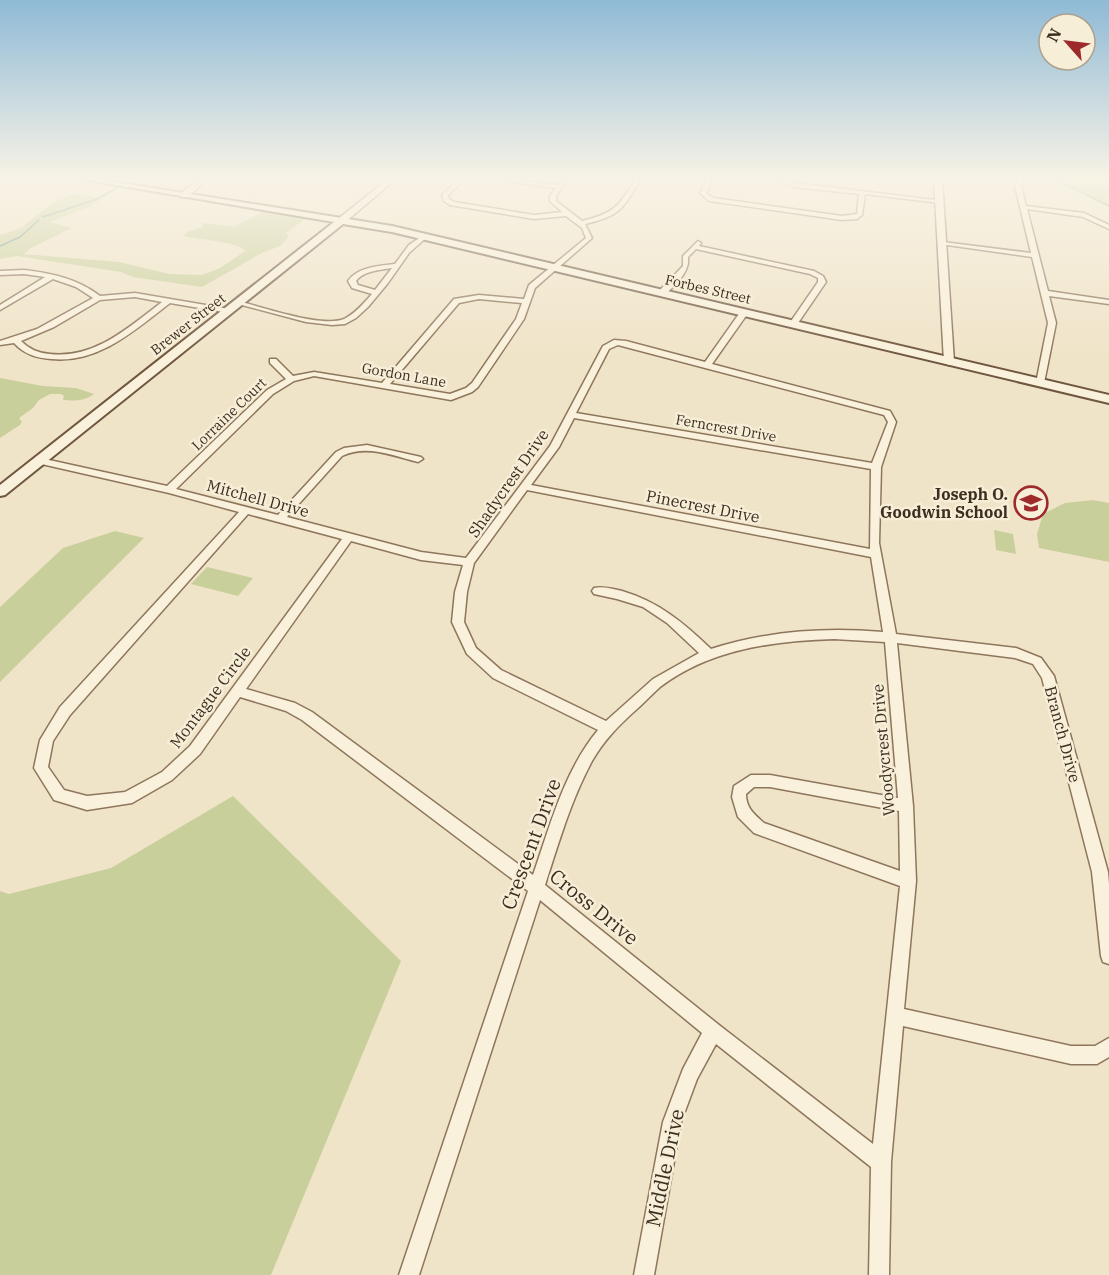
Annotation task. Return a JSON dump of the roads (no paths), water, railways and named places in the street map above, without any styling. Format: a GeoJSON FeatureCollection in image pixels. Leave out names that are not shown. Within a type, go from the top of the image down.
{"type":"FeatureCollection","features":[{"type":"Feature","properties":{"kind":"main road","name":"Brewer Street"},"geometry":{"type":"LineString","coordinates":[[0,492],[319,238]]}},
{"type":"Feature","properties":{"kind":"main road","name":"Forbes Street"},"geometry":{"type":"LineString","coordinates":[[430,238],[1109,399]]}},
{"type":"Feature","properties":{"kind":"street"},"geometry":{"type":"LineString","coordinates":[[0,343],[17,340],[45,330],[98,298],[124,294],[234,307],[331,324],[344,322],[376,293],[404,252],[422,238]]}},
{"type":"Feature","properties":{"kind":"street","name":"Gordon Lane"},"geometry":{"type":"LineString","coordinates":[[291,379],[314,374],[451,397],[469,390],[520,319],[532,287],[588,238]]}},
{"type":"Feature","properties":{"kind":"street"},"geometry":{"type":"LineString","coordinates":[[943,238],[949,362]]}},
{"type":"Feature","properties":{"kind":"street"},"geometry":{"type":"LineString","coordinates":[[1030,238],[1052,323],[1040,383]]}},
{"type":"Feature","properties":{"kind":"street"},"geometry":{"type":"LineString","coordinates":[[943,244],[1034,255]]}},
{"type":"Feature","properties":{"kind":"street"},"geometry":{"type":"LineString","coordinates":[[662,293],[684,270],[686,257],[696,245],[812,272],[821,277],[822,282],[793,324]]}},
{"type":"Feature","properties":{"kind":"street"},"geometry":{"type":"LineString","coordinates":[[376,293],[355,286],[352,281],[356,275],[377,268],[395,266]]}},
{"type":"Feature","properties":{"kind":"street"},"geometry":{"type":"LineString","coordinates":[[0,273],[21,273],[79,285],[98,298]]}},
{"type":"Feature","properties":{"kind":"street"},"geometry":{"type":"LineString","coordinates":[[0,308],[51,278]]}},
{"type":"Feature","properties":{"kind":"street"},"geometry":{"type":"LineString","coordinates":[[1045,293],[1109,302]]}},
{"type":"Feature","properties":{"kind":"street"},"geometry":{"type":"LineString","coordinates":[[384,386],[457,301],[479,297],[525,301]]}},
{"type":"Feature","properties":{"kind":"street"},"geometry":{"type":"LineString","coordinates":[[17,340],[24,350],[36,355],[64,358],[80,356],[106,345],[168,301]]}},
{"type":"Feature","properties":{"kind":"street"},"geometry":{"type":"LineString","coordinates":[[708,364],[744,313]]}},
{"type":"Feature","properties":{"kind":"street","name":"Shadycrest Drive"},"geometry":{"type":"LineString","coordinates":[[607,728],[497,674],[471,651],[458,621],[461,592],[469,562],[527,487],[554,447],[610,344],[626,343],[708,364]]}},
{"type":"Feature","properties":{"kind":"street","name":"Lorraine Court"},"geometry":{"type":"LineString","coordinates":[[169,490],[270,392],[291,379],[273,361]]}},
{"type":"Feature","properties":{"kind":"street","name":"Woodycrest Drive"},"geometry":{"type":"LineString","coordinates":[[708,364],[887,413],[892,422],[876,467],[874,554],[891,638],[906,806],[908,881],[881,1162],[879,1275]]}},
{"type":"Feature","properties":{"kind":"street","name":"Ferncrest Drive"},"geometry":{"type":"LineString","coordinates":[[571,415],[876,467]]}},
{"type":"Feature","properties":{"kind":"street"},"geometry":{"type":"LineString","coordinates":[[280,519],[339,454],[348,448],[360,447],[418,459]]}},
{"type":"Feature","properties":{"kind":"street","name":"Mitchell Drive"},"geometry":{"type":"LineString","coordinates":[[40,461],[169,490],[421,556],[469,562]]}},
{"type":"Feature","properties":{"kind":"street","name":"Pinecrest Drive"},"geometry":{"type":"LineString","coordinates":[[527,487],[874,554]]}},
{"type":"Feature","properties":{"kind":"street","name":"Montague Circle"},"geometry":{"type":"LineString","coordinates":[[245,511],[64,711],[47,740],[41,768],[59,795],[87,802],[127,798],[167,776],[195,750],[348,538]]}},
{"type":"Feature","properties":{"kind":"street"},"geometry":{"type":"LineString","coordinates":[[598,591],[630,596],[660,610],[708,654]]}},
{"type":"Feature","properties":{"kind":"street","name":"Crescent Drive"},"geometry":{"type":"LineString","coordinates":[[409,1275],[564,804],[584,763],[607,728],[661,680],[708,654],[747,642],[789,636],[840,634],[891,638]]}},
{"type":"Feature","properties":{"kind":"street","name":"Branch Drive"},"geometry":{"type":"LineString","coordinates":[[891,638],[1016,653],[1037,661],[1048,676],[1104,873],[1109,956]]}},
{"type":"Feature","properties":{"kind":"street","name":"Cross Drive"},"geometry":{"type":"LineString","coordinates":[[236,692],[290,707],[307,716],[537,888],[713,1031],[881,1162]]}},
{"type":"Feature","properties":{"kind":"street"},"geometry":{"type":"LineString","coordinates":[[906,806],[770,781],[751,781],[739,791],[738,804],[745,816],[759,828],[908,881]]}},
{"type":"Feature","properties":{"kind":"street"},"geometry":{"type":"LineString","coordinates":[[896,1016],[1071,1055],[1097,1055],[1109,1047]]}},
{"type":"Feature","properties":{"kind":"street","name":"Middle Drive"},"geometry":{"type":"LineString","coordinates":[[644,1275],[672,1122],[689,1075],[713,1031]]}},
{"type":"Feature","properties":{"kind":"waterway"},"geometry":{"type":"LineString","coordinates":[[0,246],[17,238]]}},
{"type":"Feature","properties":{"kind":"place","name":"Joseph O. Goodwin School"},"geometry":{"type":"Point","coordinates":[1031,503]}}]}
